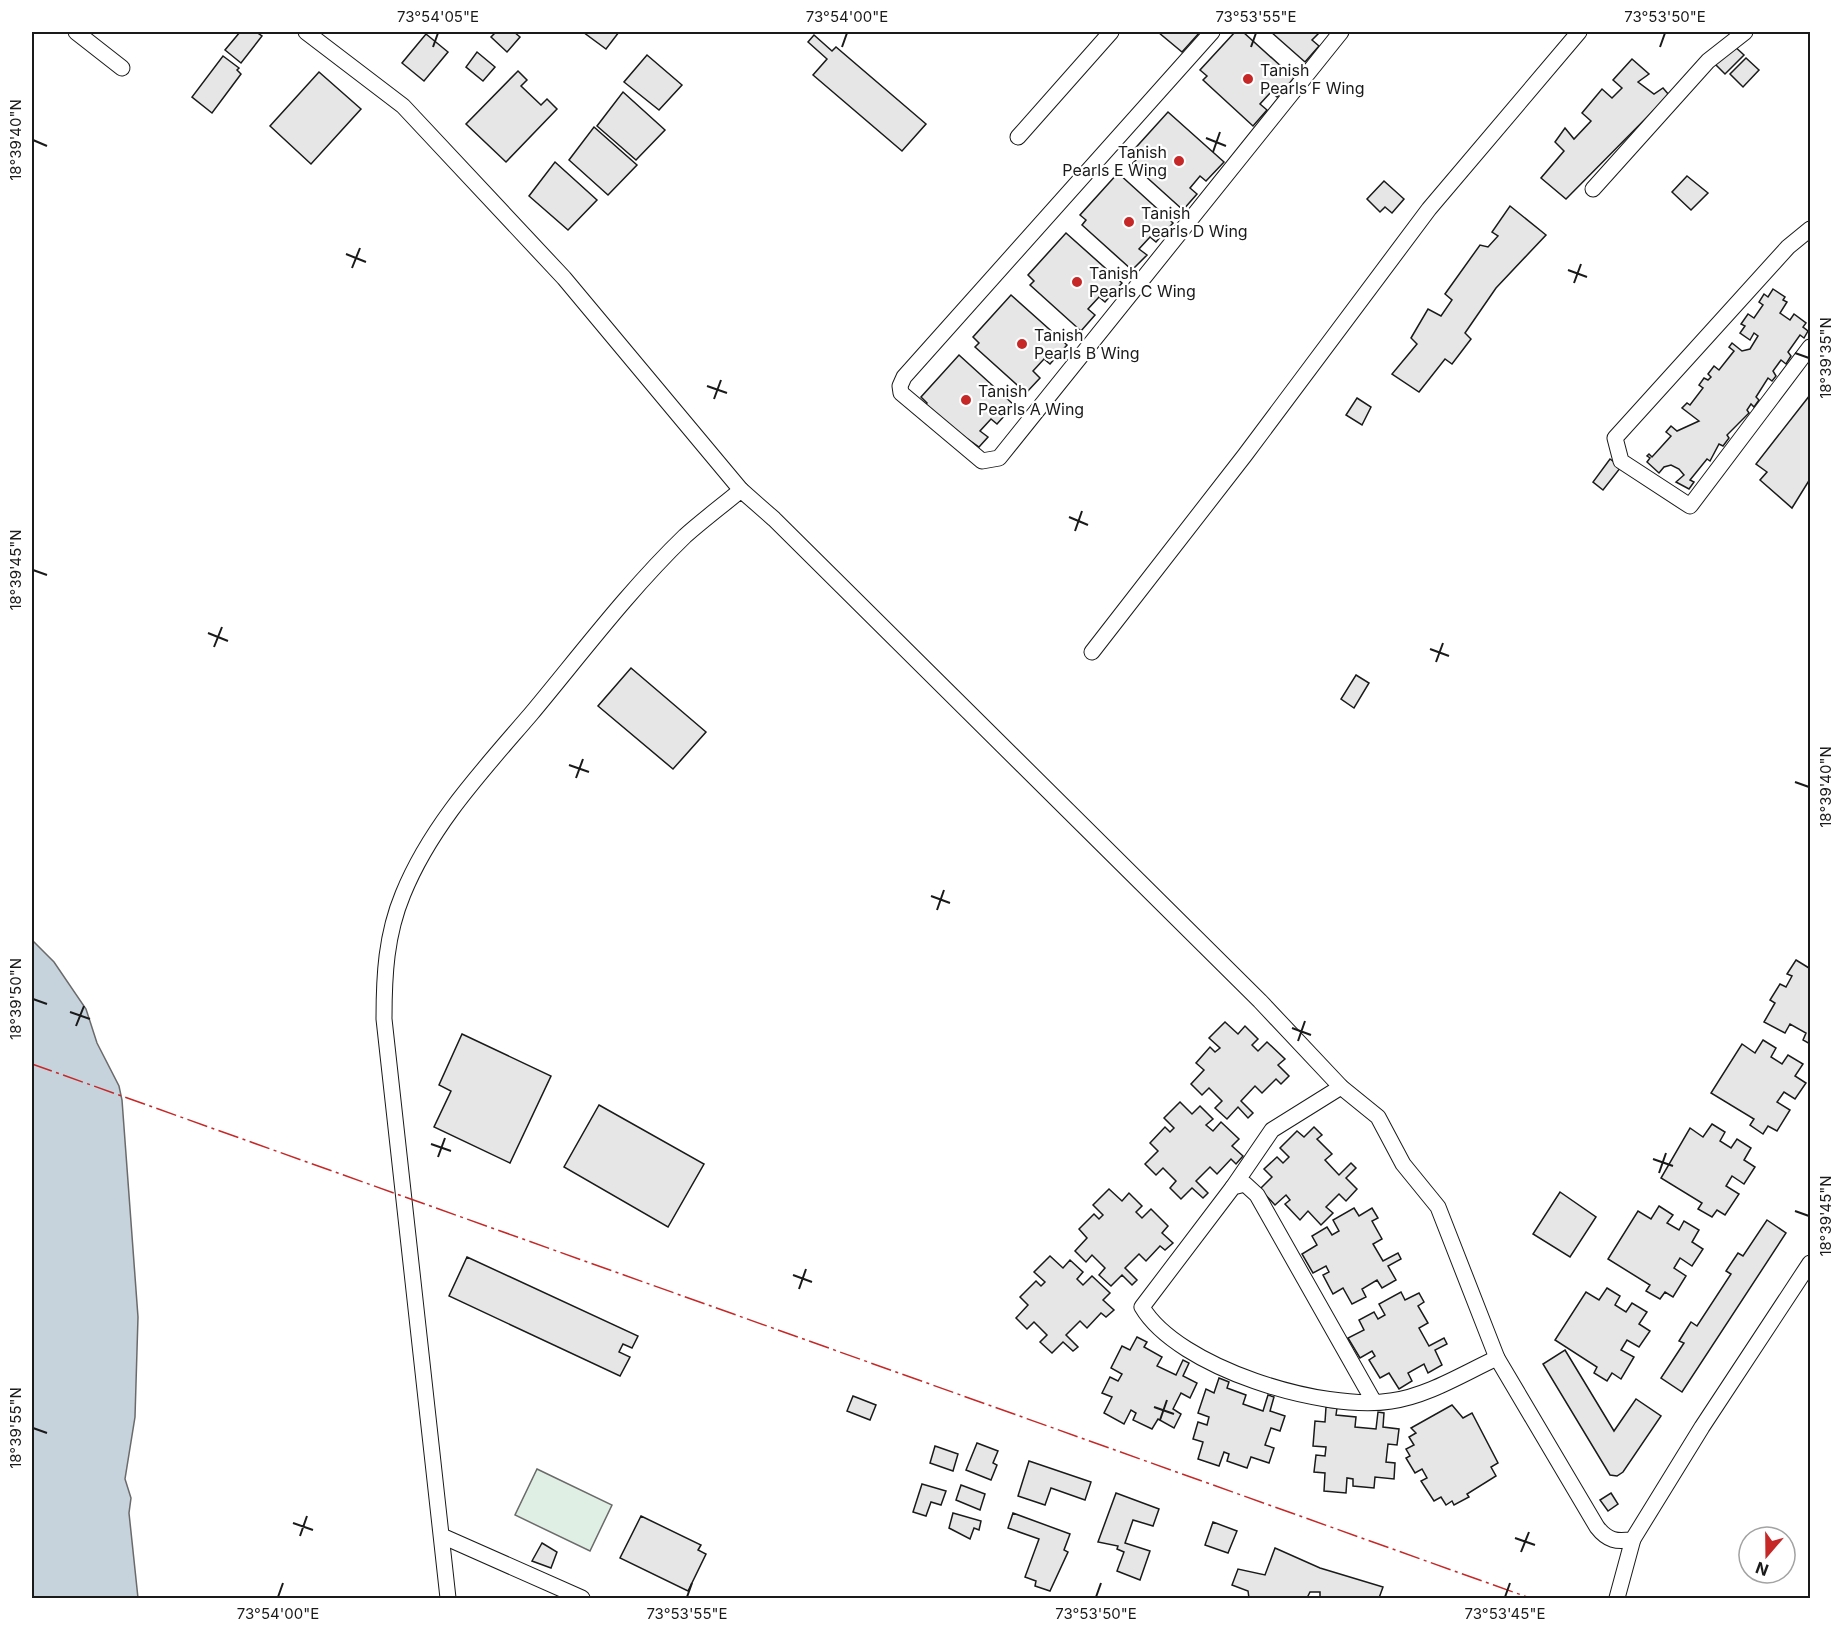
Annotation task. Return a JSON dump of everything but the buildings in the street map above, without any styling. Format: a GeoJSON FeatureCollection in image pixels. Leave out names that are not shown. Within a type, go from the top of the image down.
{"type":"FeatureCollection","features":[{"type":"Feature","properties":{"kind":"street"},"geometry":{"type":"LineString","coordinates":[[76,32],[122,68]]}},
{"type":"Feature","properties":{"kind":"street"},"geometry":{"type":"LineString","coordinates":[[306,32],[403,106],[564,278],[741,490],[783,527],[1260,1001],[1341,1087],[1378,1117],[1403,1164],[1438,1208],[1497,1358],[1597,1527],[1613,1540],[1622,1542],[1633,1539]]}},
{"type":"Feature","properties":{"kind":"street"},"geometry":{"type":"LineString","coordinates":[[1018,136],[1111,32]]}},
{"type":"Feature","properties":{"kind":"street"},"geometry":{"type":"LineString","coordinates":[[1212,32],[904,377],[900,386],[901,393],[982,461],[999,458],[1341,32]]}},
{"type":"Feature","properties":{"kind":"street"},"geometry":{"type":"LineString","coordinates":[[1092,652],[1245,455],[1429,209],[1579,32]]}},
{"type":"Feature","properties":{"kind":"street"},"geometry":{"type":"LineString","coordinates":[[1593,189],[1708,61],[1745,32]]}},
{"type":"Feature","properties":{"kind":"street"},"geometry":{"type":"LineString","coordinates":[[1810,229],[1788,247],[1615,438],[1621,461],[1690,506],[1810,347]]}},
{"type":"Feature","properties":{"kind":"street"},"geometry":{"type":"LineString","coordinates":[[448,1599],[384,1019],[384,976],[388,943],[403,895],[421,857],[459,799],[636,588],[686,535],[741,490]]}},
{"type":"Feature","properties":{"kind":"street"},"geometry":{"type":"LineString","coordinates":[[1341,1087],[1272,1130],[1233,1187],[1142,1307],[1148,1317],[1182,1345],[1242,1377],[1291,1392],[1337,1400],[1389,1402],[1411,1397],[1497,1358]]}},
{"type":"Feature","properties":{"kind":"street"},"geometry":{"type":"LineString","coordinates":[[1233,1187],[1245,1184],[1257,1195],[1374,1402]]}},
{"type":"Feature","properties":{"kind":"street"},"geometry":{"type":"LineString","coordinates":[[1617,1599],[1633,1539],[1702,1427],[1810,1263]]}},
{"type":"Feature","properties":{"kind":"street"},"geometry":{"type":"LineString","coordinates":[[442,1536],[582,1599]]}},
{"type":"Feature","properties":{"kind":"green space"},"geometry":{"type":"Polygon","coordinates":[[[537,1469],[612,1505],[590,1551],[515,1515],[537,1469]]]}},
{"type":"Feature","properties":{"kind":"shaded area"},"geometry":{"type":"Polygon","coordinates":[[[32,940],[54,962],[86,1009],[97,1043],[119,1086],[122,1100],[138,1317],[135,1417],[125,1479],[131,1498],[129,1513],[138,1598],[32,1598],[32,940]]]}},
{"type":"Feature","properties":{"kind":"power"},"geometry":{"type":"LineString","coordinates":[[32,1064],[1530,1598]]}},
{"type":"Feature","properties":{"kind":"place","name":"Tanish Pearls F Wing"},"geometry":{"type":"Point","coordinates":[1248,79]}},
{"type":"Feature","properties":{"kind":"place","name":"Tanish Pearls E Wing"},"geometry":{"type":"Point","coordinates":[1179,161]}},
{"type":"Feature","properties":{"kind":"place","name":"Tanish Pearls D Wing"},"geometry":{"type":"Point","coordinates":[1129,222]}},
{"type":"Feature","properties":{"kind":"place","name":"Tanish Pearls C Wing"},"geometry":{"type":"Point","coordinates":[1077,282]}},
{"type":"Feature","properties":{"kind":"place","name":"Tanish Pearls B Wing"},"geometry":{"type":"Point","coordinates":[1022,344]}},
{"type":"Feature","properties":{"kind":"place","name":"Tanish Pearls A Wing"},"geometry":{"type":"Point","coordinates":[966,400]}}]}
